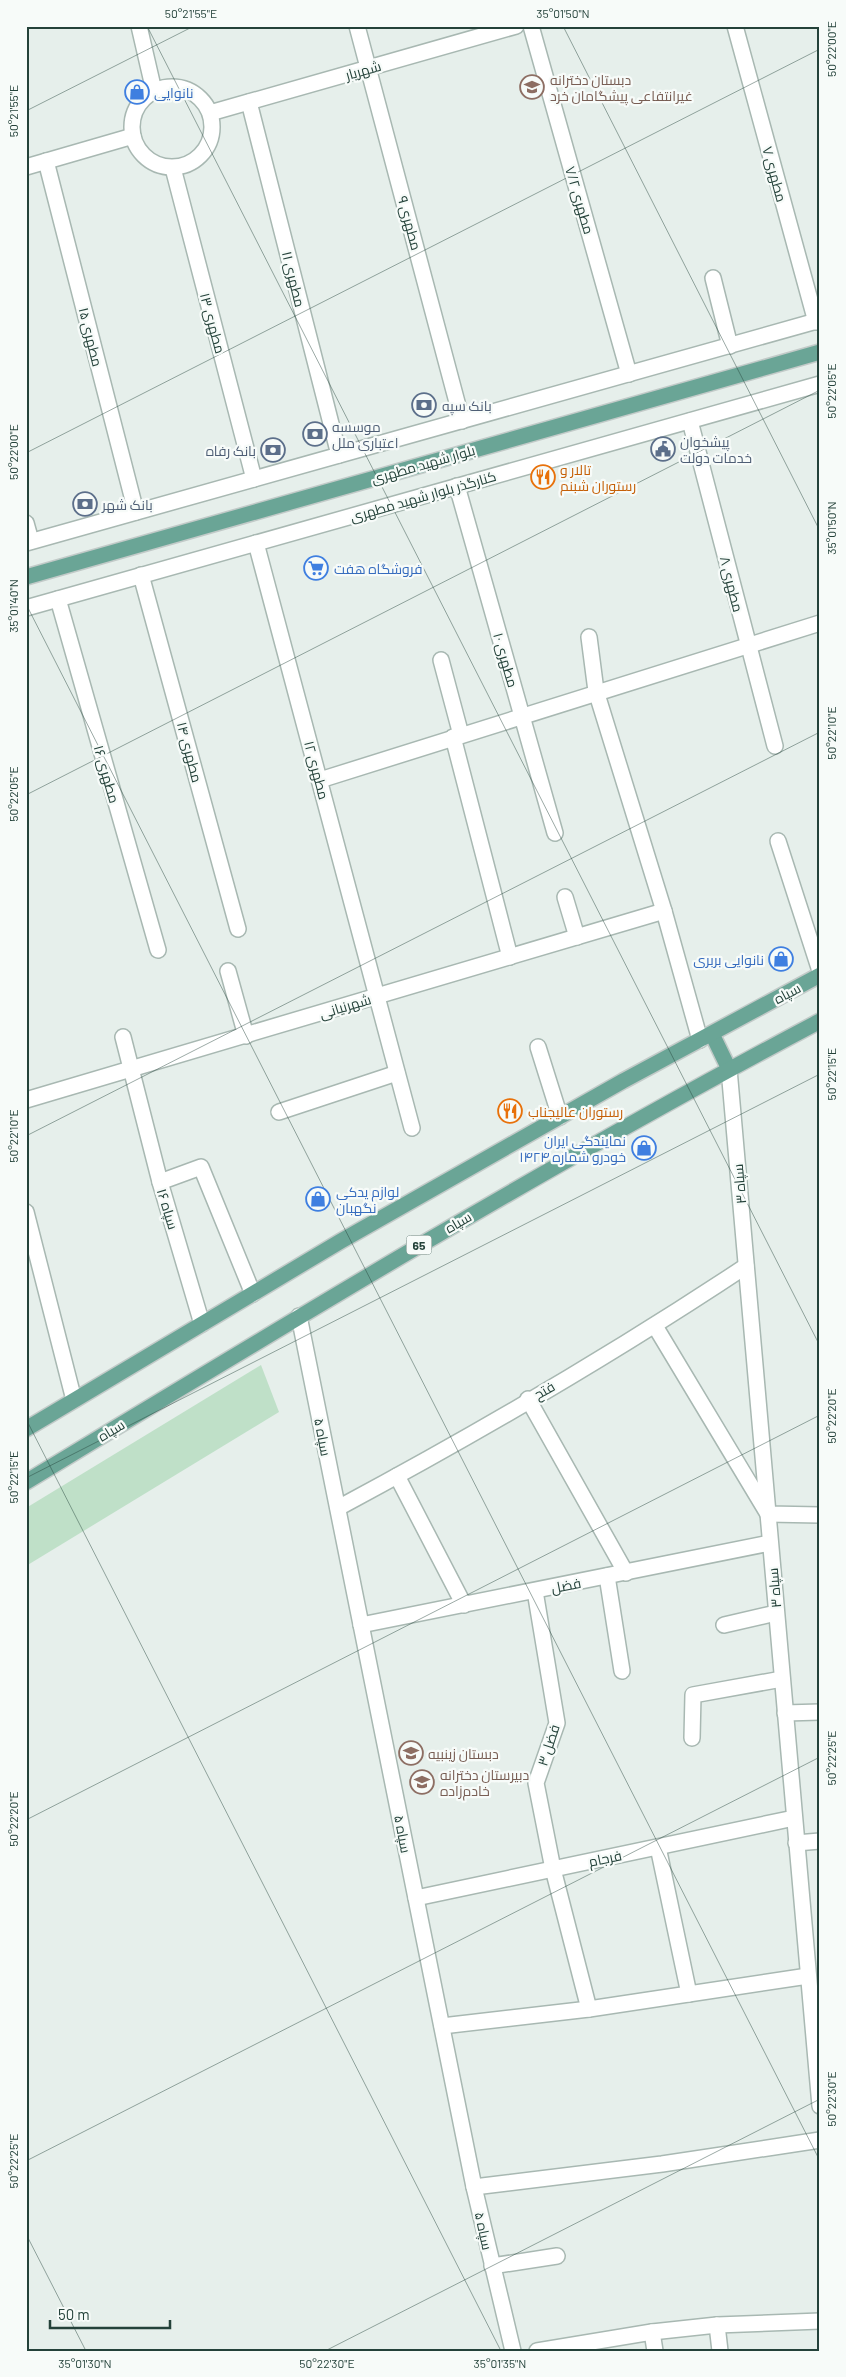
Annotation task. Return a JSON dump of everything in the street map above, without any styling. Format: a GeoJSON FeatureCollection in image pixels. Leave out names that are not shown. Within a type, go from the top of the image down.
{"type":"FeatureCollection","features":[{"type":"Feature","properties":{"kind":"main road","name":"بلوار شهید مطهری"},"geometry":{"type":"LineString","coordinates":[[26,577],[820,352]]}},
{"type":"Feature","properties":{"kind":"main road","name":"سپاه"},"geometry":{"type":"LineString","coordinates":[[26,1429],[341,1241],[560,1117],[820,976]]}},
{"type":"Feature","properties":{"kind":"main road","name":"سپاه"},"geometry":{"type":"LineString","coordinates":[[26,1482],[299,1316],[638,1119],[820,1021]]}},
{"type":"Feature","properties":{"kind":"main road"},"geometry":{"type":"LineString","coordinates":[[706,1037],[729,1069]]}},
{"type":"Feature","properties":{"kind":"street"},"geometry":{"type":"LineString","coordinates":[[139,26],[154,91]]}},
{"type":"Feature","properties":{"kind":"street","name":"مطهری ۹"},"geometry":{"type":"LineString","coordinates":[[357,26],[462,421]]}},
{"type":"Feature","properties":{"kind":"street","name":"شهریار"},"geometry":{"type":"LineString","coordinates":[[210,113],[516,26]]}},
{"type":"Feature","properties":{"kind":"street","name":"مطهری ۷/۲"},"geometry":{"type":"LineString","coordinates":[[530,26],[629,374]]}},
{"type":"Feature","properties":{"kind":"street","name":"مطهری ۷"},"geometry":{"type":"LineString","coordinates":[[735,26],[818,321]]}},
{"type":"Feature","properties":{"kind":"street"},"geometry":{"type":"LineString","coordinates":[[176,87],[190,91],[202,100],[210,113],[212,134],[203,153],[193,162],[172,168],[157,164],[148,159],[137,147],[133,136],[132,121],[137,107],[154,91],[176,87]]}},
{"type":"Feature","properties":{"kind":"street","name":"مطهری ۱۱"},"geometry":{"type":"LineString","coordinates":[[249,102],[339,455]]}},
{"type":"Feature","properties":{"kind":"street"},"geometry":{"type":"LineString","coordinates":[[26,167],[133,136]]}},
{"type":"Feature","properties":{"kind":"street","name":"مطهری ۱۵"},"geometry":{"type":"LineString","coordinates":[[46,161],[136,512]]}},
{"type":"Feature","properties":{"kind":"street","name":"مطهری ۱۳"},"geometry":{"type":"LineString","coordinates":[[172,168],[254,479]]}},
{"type":"Feature","properties":{"kind":"street"},"geometry":{"type":"LineString","coordinates":[[713,278],[730,346]]}},
{"type":"Feature","properties":{"kind":"street"},"geometry":{"type":"LineString","coordinates":[[26,523],[29,542],[818,321]]}},
{"type":"Feature","properties":{"kind":"street","name":"کنارگذر بلوار شهید مطهری"},"geometry":{"type":"LineString","coordinates":[[26,608],[820,384]]}},
{"type":"Feature","properties":{"kind":"street","name":"مطهری ۸"},"geometry":{"type":"LineString","coordinates":[[690,420],[775,746]]}},
{"type":"Feature","properties":{"kind":"street","name":"مطهری ۱۰"},"geometry":{"type":"LineString","coordinates":[[457,486],[555,833]]}},
{"type":"Feature","properties":{"kind":"street","name":"مطهری ۱۲"},"geometry":{"type":"LineString","coordinates":[[256,543],[412,1128]]}},
{"type":"Feature","properties":{"kind":"street","name":"مطهری ۱۴"},"geometry":{"type":"LineString","coordinates":[[141,575],[238,929]]}},
{"type":"Feature","properties":{"kind":"street","name":"مطهری ۱۶"},"geometry":{"type":"LineString","coordinates":[[58,599],[158,950]]}},
{"type":"Feature","properties":{"kind":"street"},"geometry":{"type":"LineString","coordinates":[[320,780],[596,691],[820,623]]}},
{"type":"Feature","properties":{"kind":"street"},"geometry":{"type":"LineString","coordinates":[[590,637],[596,691],[664,911],[706,1037]]}},
{"type":"Feature","properties":{"kind":"street"},"geometry":{"type":"LineString","coordinates":[[441,660],[457,736],[510,957]]}},
{"type":"Feature","properties":{"kind":"street"},"geometry":{"type":"LineString","coordinates":[[778,841],[820,971]]}},
{"type":"Feature","properties":{"kind":"street"},"geometry":{"type":"LineString","coordinates":[[565,897],[577,937]]}},
{"type":"Feature","properties":{"kind":"street","name":"شهرنیانی"},"geometry":{"type":"LineString","coordinates":[[26,1100],[664,911]]}},
{"type":"Feature","properties":{"kind":"street"},"geometry":{"type":"LineString","coordinates":[[228,971],[246,1036]]}},
{"type":"Feature","properties":{"kind":"street","name":"سپاه ۱۶"},"geometry":{"type":"LineString","coordinates":[[123,1037],[160,1182],[202,1324]]}},
{"type":"Feature","properties":{"kind":"street"},"geometry":{"type":"LineString","coordinates":[[538,1047],[560,1117]]}},
{"type":"Feature","properties":{"kind":"street","name":"سپاه ۳"},"geometry":{"type":"LineString","coordinates":[[729,1069],[796,1843],[808,1976],[818,2059],[820,2106]]}},
{"type":"Feature","properties":{"kind":"street"},"geometry":{"type":"LineString","coordinates":[[279,1112],[397,1073]]}},
{"type":"Feature","properties":{"kind":"street"},"geometry":{"type":"LineString","coordinates":[[160,1182],[200,1168],[252,1294]]}},
{"type":"Feature","properties":{"kind":"street"},"geometry":{"type":"LineString","coordinates":[[26,1212],[31,1245],[74,1400]]}},
{"type":"Feature","properties":{"kind":"street","name":"فتح"},"geometry":{"type":"LineString","coordinates":[[338,1508],[397,1476],[655,1326],[746,1266]]}},
{"type":"Feature","properties":{"kind":"street","name":"سپاه ۵"},"geometry":{"type":"LineString","coordinates":[[299,1316],[474,2187],[513,2351]]}},
{"type":"Feature","properties":{"kind":"street"},"geometry":{"type":"LineString","coordinates":[[655,1326],[768,1514],[820,1515]]}},
{"type":"Feature","properties":{"kind":"street"},"geometry":{"type":"LineString","coordinates":[[528,1399],[626,1573]]}},
{"type":"Feature","properties":{"kind":"street"},"geometry":{"type":"LineString","coordinates":[[397,1476],[464,1605]]}},
{"type":"Feature","properties":{"kind":"street","name":"فضل"},"geometry":{"type":"LineString","coordinates":[[361,1626],[770,1543]]}},
{"type":"Feature","properties":{"kind":"street"},"geometry":{"type":"LineString","coordinates":[[607,1576],[622,1671]]}},
{"type":"Feature","properties":{"kind":"street","name":"فضل ۳"},"geometry":{"type":"LineString","coordinates":[[535,1591],[558,1723],[536,1783],[553,1869],[588,2009]]}},
{"type":"Feature","properties":{"kind":"street"},"geometry":{"type":"LineString","coordinates":[[724,1625],[776,1612]]}},
{"type":"Feature","properties":{"kind":"street"},"geometry":{"type":"LineString","coordinates":[[692,1738],[693,1695],[782,1679]]}},
{"type":"Feature","properties":{"kind":"street"},"geometry":{"type":"LineString","coordinates":[[785,1714],[820,1712]]}},
{"type":"Feature","properties":{"kind":"street","name":"فرجام"},"geometry":{"type":"LineString","coordinates":[[416,1898],[794,1818]]}},
{"type":"Feature","properties":{"kind":"street"},"geometry":{"type":"LineString","coordinates":[[796,1843],[820,1841]]}},
{"type":"Feature","properties":{"kind":"street"},"geometry":{"type":"LineString","coordinates":[[658,1847],[689,1994]]}},
{"type":"Feature","properties":{"kind":"street"},"geometry":{"type":"LineString","coordinates":[[442,2026],[588,2009],[808,1976]]}},
{"type":"Feature","properties":{"kind":"street"},"geometry":{"type":"LineString","coordinates":[[474,2187],[662,2164],[820,2140]]}},
{"type":"Feature","properties":{"kind":"street"},"geometry":{"type":"LineString","coordinates":[[492,2266],[557,2256]]}},
{"type":"Feature","properties":{"kind":"street"},"geometry":{"type":"LineString","coordinates":[[537,2351],[652,2332],[717,2325],[820,2321]]}},
{"type":"Feature","properties":{"kind":"street"},"geometry":{"type":"LineString","coordinates":[[717,2325],[720,2351]]}},
{"type":"Feature","properties":{"kind":"street"},"geometry":{"type":"LineString","coordinates":[[652,2332],[655,2351]]}},
{"type":"Feature","properties":{"kind":"green space"},"geometry":{"type":"Polygon","coordinates":[[[261,1365],[279,1412],[26,1566],[26,1508],[261,1365]]]}},
{"type":"Feature","properties":{"kind":"place","name":"دبستان دخترانه غیرانتفاعی پیشگامان خرد"},"geometry":{"type":"Point","coordinates":[532,87]}},
{"type":"Feature","properties":{"kind":"place","name":"نانوایی"},"geometry":{"type":"Point","coordinates":[137,92]}},
{"type":"Feature","properties":{"kind":"place","name":"بانک سپه"},"geometry":{"type":"Point","coordinates":[424,405]}},
{"type":"Feature","properties":{"kind":"place","name":"موسسه اعتباری ملل"},"geometry":{"type":"Point","coordinates":[315,434]}},
{"type":"Feature","properties":{"kind":"place","name":"پیشخوان خدمات دولت"},"geometry":{"type":"Point","coordinates":[663,449]}},
{"type":"Feature","properties":{"kind":"place","name":"بانک رفاه"},"geometry":{"type":"Point","coordinates":[273,450]}},
{"type":"Feature","properties":{"kind":"place","name":"تالار و رستوران شبنم"},"geometry":{"type":"Point","coordinates":[543,477]}},
{"type":"Feature","properties":{"kind":"place","name":"بانک شهر"},"geometry":{"type":"Point","coordinates":[85,504]}},
{"type":"Feature","properties":{"kind":"place","name":"فروشگاه هفت"},"geometry":{"type":"Point","coordinates":[316,568]}},
{"type":"Feature","properties":{"kind":"place","name":"نانوایی بربری"},"geometry":{"type":"Point","coordinates":[781,959]}},
{"type":"Feature","properties":{"kind":"place","name":"رستوران عالیجناب"},"geometry":{"type":"Point","coordinates":[510,1111]}},
{"type":"Feature","properties":{"kind":"place","name":"نمایندگی ایران خودرو شماره ۱۴۲۴"},"geometry":{"type":"Point","coordinates":[644,1148]}},
{"type":"Feature","properties":{"kind":"place","name":"لوازم یدکی نگهبان"},"geometry":{"type":"Point","coordinates":[318,1199]}},
{"type":"Feature","properties":{"kind":"place","name":"دبستان زینبیه"},"geometry":{"type":"Point","coordinates":[411,1753]}},
{"type":"Feature","properties":{"kind":"place","name":"دبیرستان دخترانه خادم‌زاده"},"geometry":{"type":"Point","coordinates":[422,1782]}}]}
